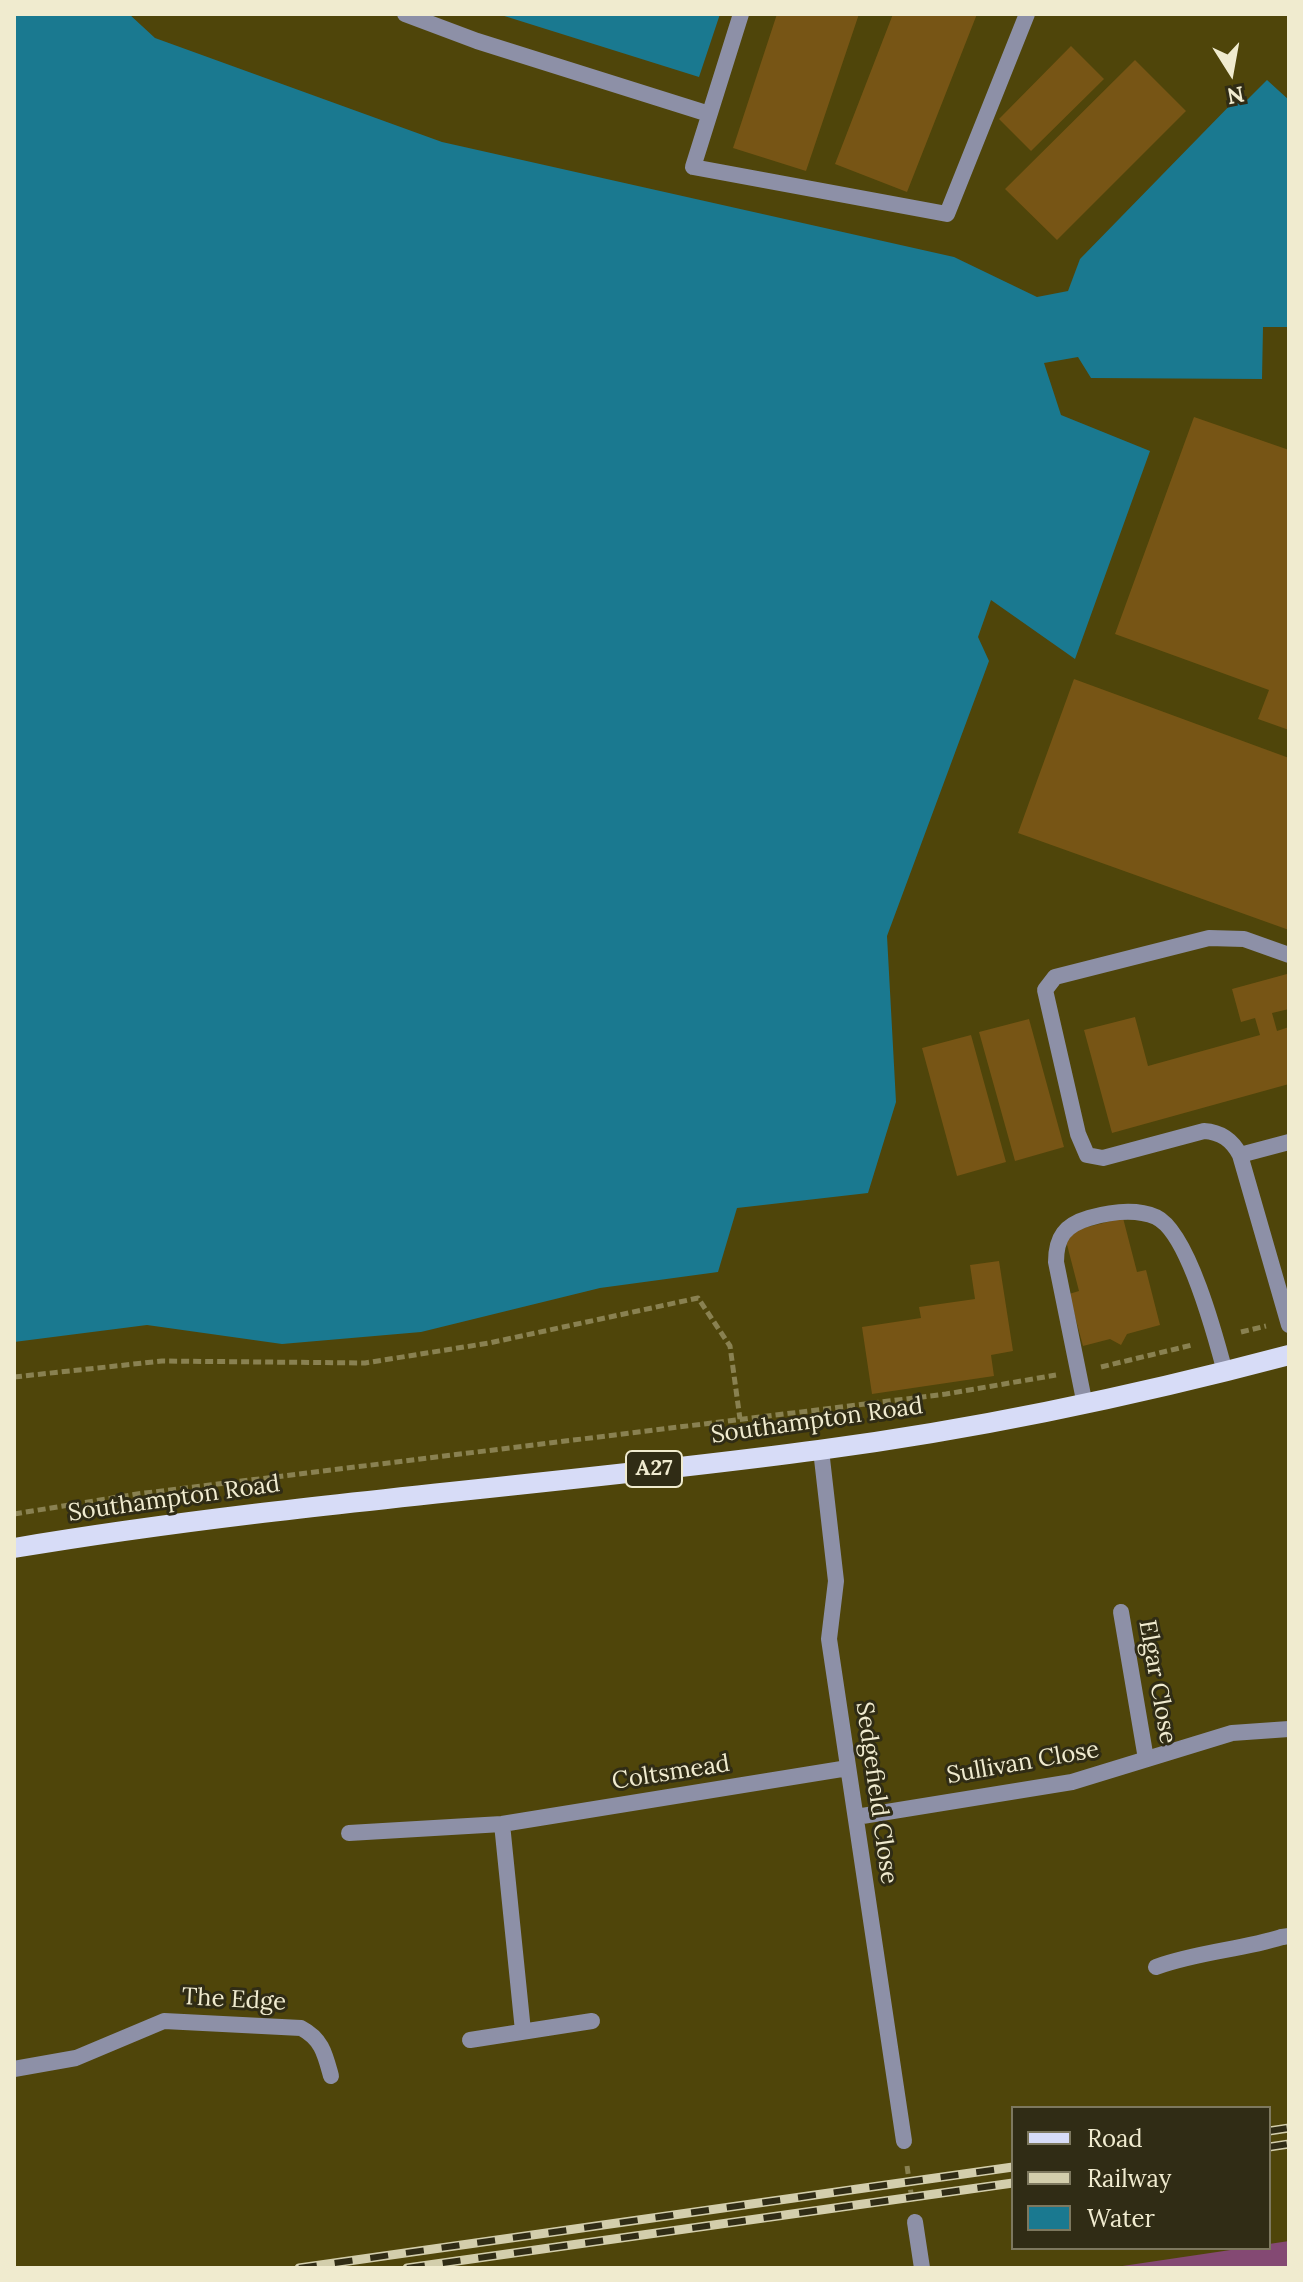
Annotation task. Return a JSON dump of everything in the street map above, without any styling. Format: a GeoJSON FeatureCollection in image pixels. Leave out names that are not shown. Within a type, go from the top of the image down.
{"type":"FeatureCollection","features":[{"type":"Feature","properties":{"kind":"main road","name":"Southampton Road"},"geometry":{"type":"LineString","coordinates":[[14,1548],[150,1525],[821,1450],[1085,1405],[1289,1355]]}},
{"type":"Feature","properties":{"kind":"street"},"geometry":{"type":"LineString","coordinates":[[405,14],[477,41],[709,114]]}},
{"type":"Feature","properties":{"kind":"street"},"geometry":{"type":"LineString","coordinates":[[741,14],[693,167],[947,214],[1027,14]]}},
{"type":"Feature","properties":{"kind":"street"},"geometry":{"type":"LineString","coordinates":[[1288,1322],[1240,1155],[1221,1134],[1204,1131],[1103,1158],[1087,1155],[1078,1134],[1045,990],[1055,977],[1209,938],[1244,939],[1289,955]]}},
{"type":"Feature","properties":{"kind":"street"},"geometry":{"type":"LineString","coordinates":[[1240,1155],[1289,1142]]}},
{"type":"Feature","properties":{"kind":"street"},"geometry":{"type":"LineString","coordinates":[[1085,1405],[1056,1262],[1056,1244],[1062,1231],[1079,1221],[1106,1214],[1131,1212],[1155,1217],[1170,1226],[1182,1248],[1225,1372]]}},
{"type":"Feature","properties":{"kind":"street","name":"Sedgefield Close"},"geometry":{"type":"LineString","coordinates":[[821,1450],[836,1581],[829,1639],[904,2141]]}},
{"type":"Feature","properties":{"kind":"street","name":"Elgar Close"},"geometry":{"type":"LineString","coordinates":[[1121,1612],[1146,1759]]}},
{"type":"Feature","properties":{"kind":"street","name":"Sullivan Close"},"geometry":{"type":"LineString","coordinates":[[856,1817],[1072,1782],[1232,1733],[1289,1729]]}},
{"type":"Feature","properties":{"kind":"street","name":"Coltsmead"},"geometry":{"type":"LineString","coordinates":[[349,1833],[502,1824],[848,1768]]}},
{"type":"Feature","properties":{"kind":"street"},"geometry":{"type":"LineString","coordinates":[[502,1824],[523,2031]]}},
{"type":"Feature","properties":{"kind":"street"},"geometry":{"type":"LineString","coordinates":[[1156,1967],[1181,1958],[1240,1950],[1286,1936]]}},
{"type":"Feature","properties":{"kind":"street","name":"The Edge"},"geometry":{"type":"LineString","coordinates":[[14,2069],[76,2058],[164,2021],[301,2028],[315,2035],[324,2048],[331,2076]]}},
{"type":"Feature","properties":{"kind":"street"},"geometry":{"type":"LineString","coordinates":[[470,2040],[592,2021]]}},
{"type":"Feature","properties":{"kind":"street"},"geometry":{"type":"LineString","coordinates":[[915,2222],[922,2268]]}},
{"type":"Feature","properties":{"kind":"path"},"geometry":{"type":"LineString","coordinates":[[14,1377],[162,1361],[365,1363],[489,1343],[698,1298],[730,1346],[740,1419]]}},
{"type":"Feature","properties":{"kind":"path"},"geometry":{"type":"LineString","coordinates":[[14,1514],[137,1494],[946,1394],[1078,1371],[1288,1322]]}},
{"type":"Feature","properties":{"kind":"path"},"geometry":{"type":"LineString","coordinates":[[904,2141],[915,2222]]}},
{"type":"Feature","properties":{"kind":"shaded area"},"geometry":{"type":"Polygon","coordinates":[[[1289,2241],[1289,2268],[1109,2268],[1230,2250],[1271,2250],[1271,2244],[1289,2241]]]}},
{"type":"Feature","properties":{"kind":"water"},"geometry":{"type":"Polygon","coordinates":[[[14,14],[129,14],[155,38],[442,142],[954,257],[1037,297],[1068,291],[1080,259],[1240,95],[1246,101],[1267,80],[1289,100],[1289,327],[1263,327],[1262,379],[1091,378],[1078,357],[1044,363],[1061,415],[1150,451],[1075,659],[991,600],[978,637],[989,661],[887,936],[896,1102],[868,1193],[737,1208],[718,1272],[600,1288],[421,1332],[282,1344],[147,1325],[14,1342],[14,14]]]}},
{"type":"Feature","properties":{"kind":"water"},"geometry":{"type":"Polygon","coordinates":[[[498,14],[720,14],[699,77],[498,14]]]}},
{"type":"Feature","properties":{"kind":"building"},"geometry":{"type":"Polygon","coordinates":[[[777,14],[859,14],[806,171],[733,148],[777,14]]]}},
{"type":"Feature","properties":{"kind":"building"},"geometry":{"type":"Polygon","coordinates":[[[893,14],[977,14],[907,192],[835,164],[893,14]]]}},
{"type":"Feature","properties":{"kind":"building"},"geometry":{"type":"Polygon","coordinates":[[[1071,46],[1104,79],[1031,151],[999,119],[1071,46]]]}},
{"type":"Feature","properties":{"kind":"building"},"geometry":{"type":"Polygon","coordinates":[[[1135,60],[1186,111],[1057,240],[1005,189],[1135,60]]]}},
{"type":"Feature","properties":{"kind":"building"},"geometry":{"type":"Polygon","coordinates":[[[1194,417],[1289,450],[1289,730],[1258,719],[1269,690],[1115,634],[1194,417]]]}},
{"type":"Feature","properties":{"kind":"building"},"geometry":{"type":"Polygon","coordinates":[[[1074,679],[1289,758],[1289,930],[1018,833],[1074,679]]]}},
{"type":"Feature","properties":{"kind":"building"},"geometry":{"type":"Polygon","coordinates":[[[1287,974],[1289,1009],[1272,1013],[1277,1031],[1289,1027],[1289,1084],[1112,1133],[1084,1030],[1135,1017],[1148,1066],[1260,1035],[1255,1018],[1241,1022],[1232,989],[1287,974]]]}},
{"type":"Feature","properties":{"kind":"building"},"geometry":{"type":"Polygon","coordinates":[[[1029,1019],[1064,1147],[1015,1161],[979,1032],[1029,1019]]]}},
{"type":"Feature","properties":{"kind":"building"},"geometry":{"type":"Polygon","coordinates":[[[971,1035],[1006,1162],[957,1176],[922,1048],[971,1035]]]}},
{"type":"Feature","properties":{"kind":"building"},"geometry":{"type":"Polygon","coordinates":[[[1123,1218],[1137,1272],[1146,1270],[1160,1325],[1127,1334],[1121,1345],[1110,1339],[1083,1346],[1069,1294],[1079,1291],[1064,1233],[1123,1218]]]}},
{"type":"Feature","properties":{"kind":"building"},"geometry":{"type":"Polygon","coordinates":[[[999,1261],[1013,1351],[991,1355],[994,1376],[872,1394],[862,1327],[921,1318],[919,1307],[975,1299],[970,1265],[999,1261]]]}},
{"type":"Feature","properties":{"kind":"railway"},"geometry":{"type":"LineString","coordinates":[[1271,2131],[1289,2128]]}},
{"type":"Feature","properties":{"kind":"railway"},"geometry":{"type":"LineString","coordinates":[[1271,2147],[1289,2144]]}},
{"type":"Feature","properties":{"kind":"railway"},"geometry":{"type":"LineString","coordinates":[[299,2268],[1011,2167]]}},
{"type":"Feature","properties":{"kind":"railway"},"geometry":{"type":"LineString","coordinates":[[407,2268],[1011,2183]]}}]}
